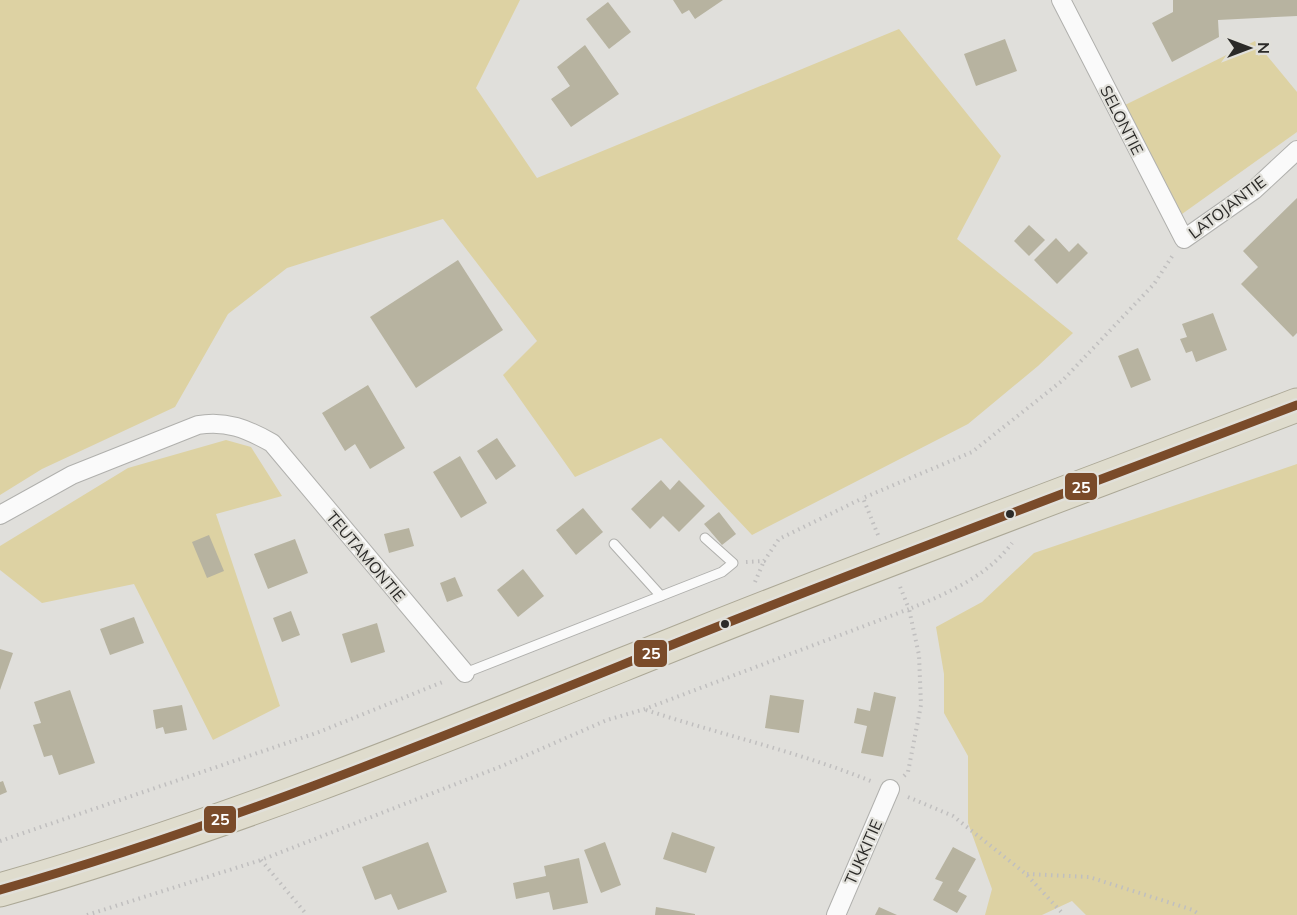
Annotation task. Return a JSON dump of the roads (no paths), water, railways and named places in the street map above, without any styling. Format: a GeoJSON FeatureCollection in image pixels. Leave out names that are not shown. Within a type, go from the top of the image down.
{"type":"FeatureCollection","features":[{"type":"Feature","properties":{"kind":"highway"},"geometry":{"type":"LineString","coordinates":[[0,890],[152,843],[280,799],[402,753],[795,596],[1297,405]]}},
{"type":"Feature","properties":{"kind":"street","name":"SELONTIE"},"geometry":{"type":"LineString","coordinates":[[1061,0],[1184,239]]}},
{"type":"Feature","properties":{"kind":"street","name":"LATOJANTIE"},"geometry":{"type":"LineString","coordinates":[[1184,239],[1254,190],[1297,150]]}},
{"type":"Feature","properties":{"kind":"street","name":"TEUTAMONTIE"},"geometry":{"type":"LineString","coordinates":[[0,515],[72,476],[198,425],[212,422],[228,423],[251,431],[272,443],[465,673]]}},
{"type":"Feature","properties":{"kind":"street","name":"TUKKITIE"},"geometry":{"type":"LineString","coordinates":[[836,915],[890,789]]}},
{"type":"Feature","properties":{"kind":"lane"},"geometry":{"type":"LineString","coordinates":[[465,673],[722,572],[733,563],[705,538]]}},
{"type":"Feature","properties":{"kind":"lane"},"geometry":{"type":"LineString","coordinates":[[614,544],[661,596]]}}]}
